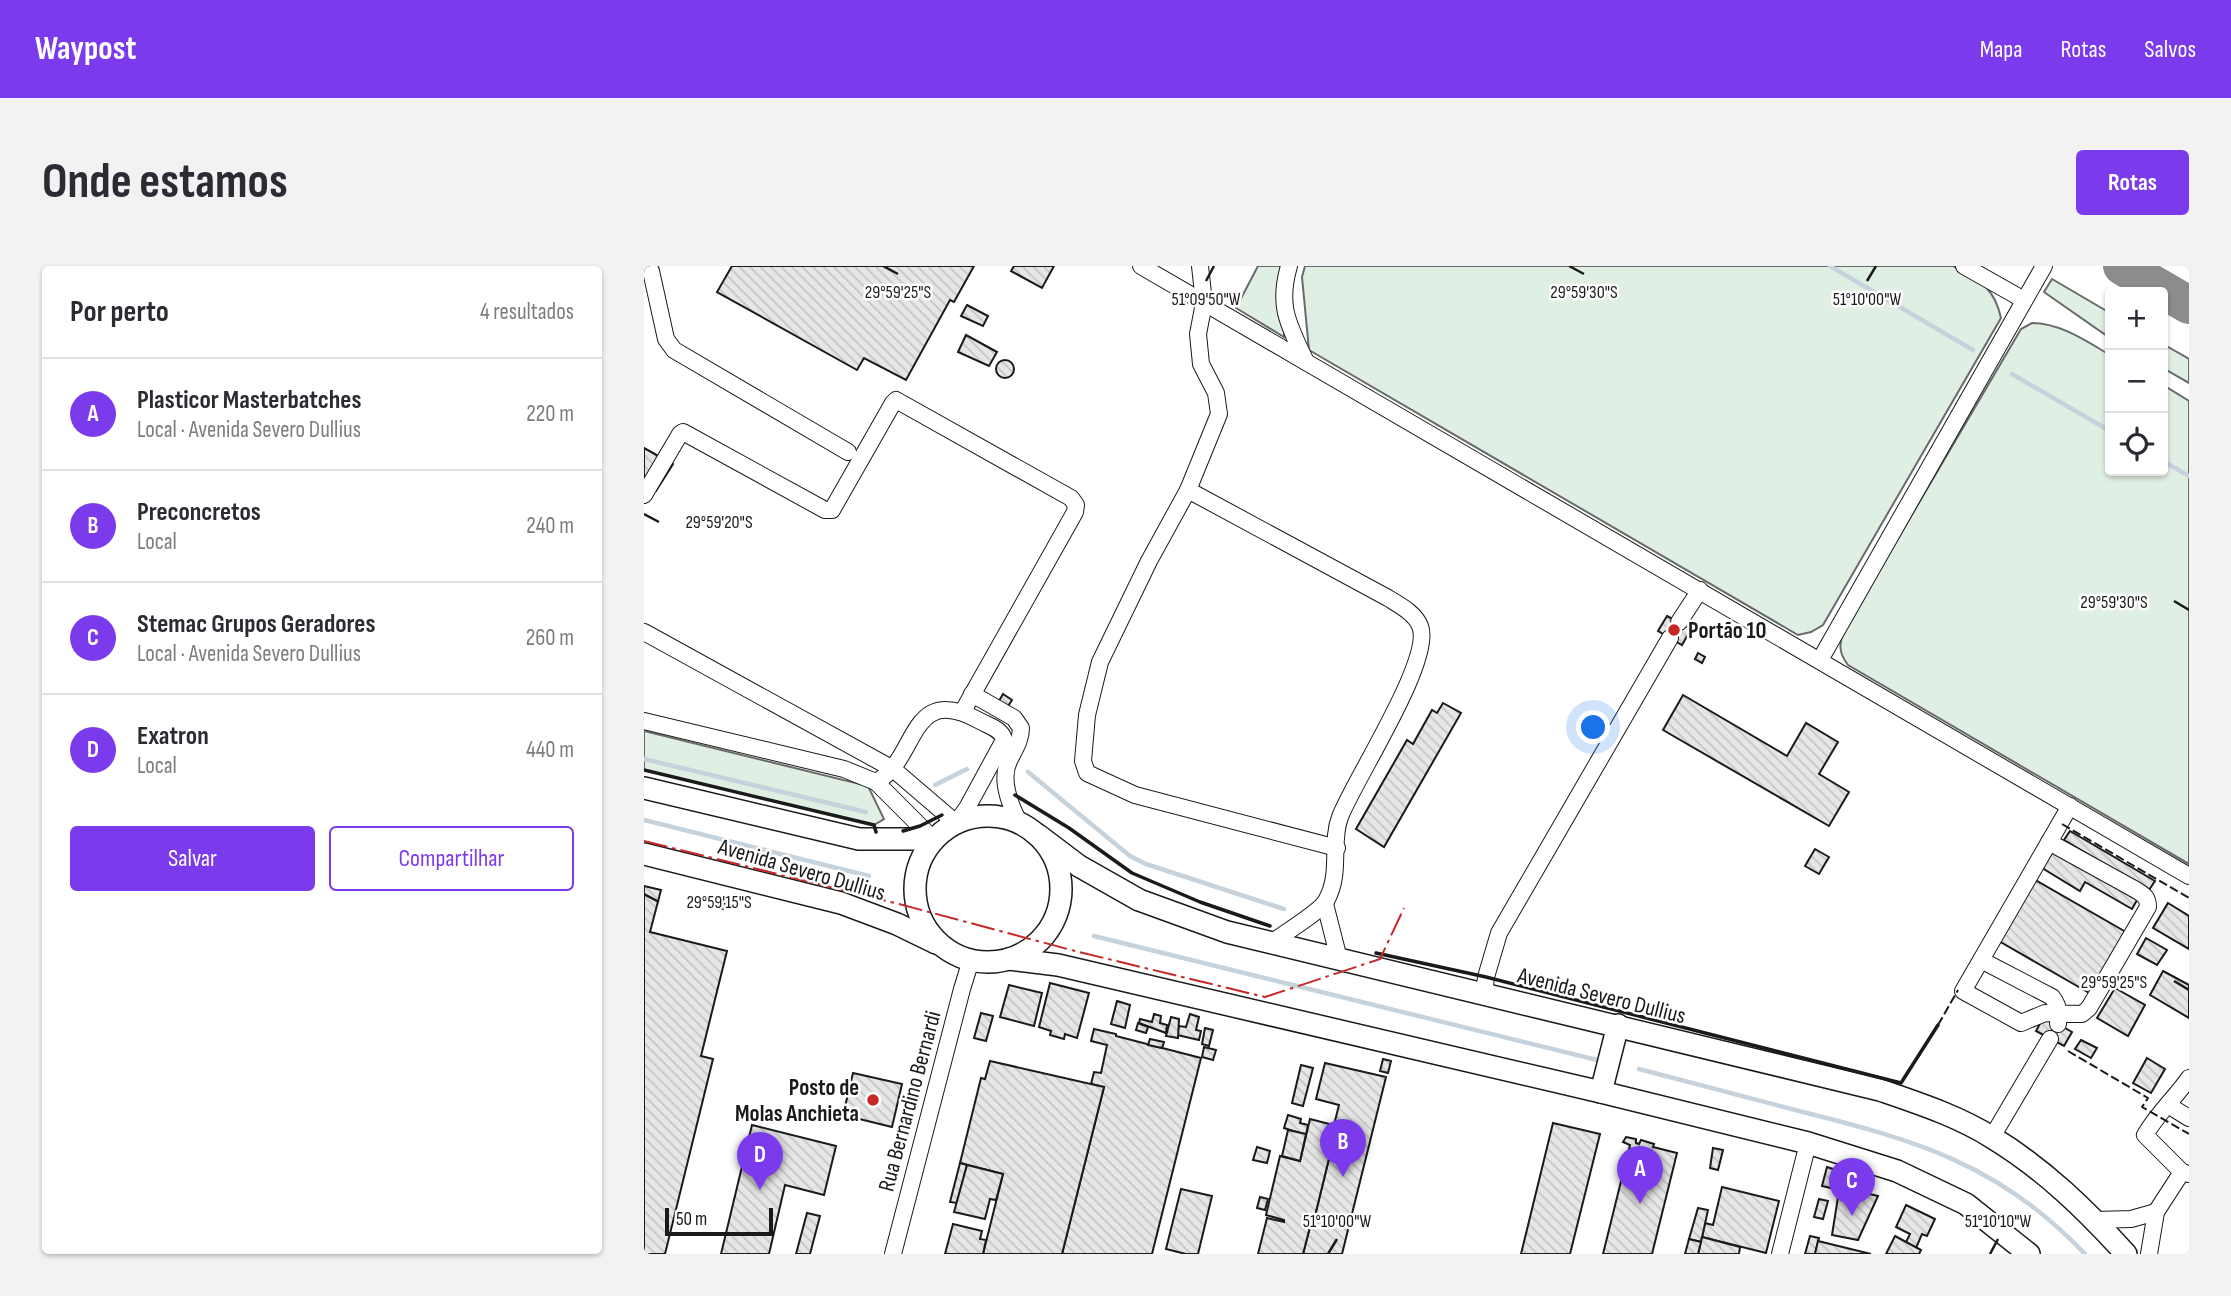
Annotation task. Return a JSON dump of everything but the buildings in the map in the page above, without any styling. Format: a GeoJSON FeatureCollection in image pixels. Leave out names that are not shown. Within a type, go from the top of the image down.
{"type":"FeatureCollection","features":[{"type":"Feature","properties":{"kind":"main road","name":"Avenida Severo Dullius"},"geometry":{"type":"LineString","coordinates":[[644,788],[859,839],[933,839]]}},
{"type":"Feature","properties":{"kind":"main road"},"geometry":{"type":"LineString","coordinates":[[986,816],[1019,822],[1038,835],[1051,850],[1059,869],[1062,888],[1060,908],[1052,926],[1040,941],[1026,952],[1009,959],[990,962],[956,955],[942,946],[921,918],[915,883],[919,865],[933,839],[956,823],[986,816]]}},
{"type":"Feature","properties":{"kind":"main road","name":"Avenida Severo Dullius"},"geometry":{"type":"LineString","coordinates":[[1038,835],[1079,866],[1139,900],[1227,932],[1880,1090],[1934,1109],[1992,1137],[2046,1175],[2095,1220],[2126,1254]]}},
{"type":"Feature","properties":{"kind":"main road","name":"Avenida Severo Dullius"},"geometry":{"type":"LineString","coordinates":[[644,854],[841,903],[897,924],[942,946]]}},
{"type":"Feature","properties":{"kind":"main road"},"geometry":{"type":"LineString","coordinates":[[1009,959],[1058,965],[1808,1143],[1897,1171],[1966,1204],[2020,1251]]}},
{"type":"Feature","properties":{"kind":"main road"},"geometry":{"type":"LineString","coordinates":[[1601,1092],[1618,1026]]}},
{"type":"Feature","properties":{"kind":"street"},"geometry":{"type":"LineString","coordinates":[[648,266],[666,339],[674,350],[848,452]]}},
{"type":"Feature","properties":{"kind":"street"},"geometry":{"type":"LineString","coordinates":[[1141,266],[2189,876]]}},
{"type":"Feature","properties":{"kind":"street"},"geometry":{"type":"LineString","coordinates":[[1200,266],[1204,303],[1198,334],[1201,364],[1216,393],[1219,414],[1188,490],[1149,561],[1100,662],[1087,715],[1083,761],[1087,774],[1135,795],[1337,848]]}},
{"type":"Feature","properties":{"kind":"street"},"geometry":{"type":"LineString","coordinates":[[1289,266],[1283,286],[1285,316],[1306,362]]}},
{"type":"Feature","properties":{"kind":"street"},"geometry":{"type":"LineString","coordinates":[[1964,266],[2024,300]]}},
{"type":"Feature","properties":{"kind":"street"},"geometry":{"type":"LineString","coordinates":[[1820,660],[2045,266]]}},
{"type":"Feature","properties":{"kind":"street"},"geometry":{"type":"LineString","coordinates":[[644,495],[684,432],[825,510],[832,510],[897,400],[928,415],[1074,501],[1075,512],[963,711]]}},
{"type":"Feature","properties":{"kind":"street"},"geometry":{"type":"LineString","coordinates":[[1188,490],[1388,597],[1411,613],[1420,626],[1422,641],[1413,674],[1339,819],[1335,878],[1325,904],[1271,943]]}},
{"type":"Feature","properties":{"kind":"street"},"geometry":{"type":"LineString","coordinates":[[1679,622],[1700,590]]}},
{"type":"Feature","properties":{"kind":"street"},"geometry":{"type":"LineString","coordinates":[[644,632],[893,769],[956,823],[1004,740],[999,731],[963,711],[943,710],[919,722],[893,769],[876,782]]}},
{"type":"Feature","properties":{"kind":"street"},"geometry":{"type":"LineString","coordinates":[[1484,994],[1486,977],[1499,933],[1670,638]]}},
{"type":"Feature","properties":{"kind":"street"},"geometry":{"type":"LineString","coordinates":[[972,694],[1014,718],[1021,729],[1020,739],[1007,765],[1006,778],[1010,803],[1019,822]]}},
{"type":"Feature","properties":{"kind":"street"},"geometry":{"type":"LineString","coordinates":[[644,721],[844,769],[876,782],[933,839]]}},
{"type":"Feature","properties":{"kind":"street"},"geometry":{"type":"LineString","coordinates":[[844,769],[857,747]]}},
{"type":"Feature","properties":{"kind":"street"},"geometry":{"type":"LineString","coordinates":[[2056,1025],[2045,1013],[2021,1023],[1963,991],[2070,806]]}},
{"type":"Feature","properties":{"kind":"street"},"geometry":{"type":"LineString","coordinates":[[2049,842],[2145,895],[2148,901],[2148,907],[2089,1008],[2082,1014],[2056,1025]]}},
{"type":"Feature","properties":{"kind":"street"},"geometry":{"type":"LineString","coordinates":[[1325,904],[1339,959]]}},
{"type":"Feature","properties":{"kind":"street","name":"Rua Bernardino Bernardi"},"geometry":{"type":"LineString","coordinates":[[893,1254],[971,960]]}},
{"type":"Feature","properties":{"kind":"street"},"geometry":{"type":"LineString","coordinates":[[1981,960],[2052,997],[2057,1003],[2056,1025],[1992,1137]]}},
{"type":"Feature","properties":{"kind":"street"},"geometry":{"type":"LineString","coordinates":[[2149,1254],[2156,1212],[2185,1173],[2145,1135],[2157,1115],[2189,1078]]}},
{"type":"Feature","properties":{"kind":"street"},"geometry":{"type":"LineString","coordinates":[[2168,1105],[2189,1118]]}},
{"type":"Feature","properties":{"kind":"street"},"geometry":{"type":"LineString","coordinates":[[1780,1254],[1808,1143]]}},
{"type":"Feature","properties":{"kind":"street"},"geometry":{"type":"LineString","coordinates":[[2095,1220],[2131,1219],[2156,1212]]}},
{"type":"Feature","properties":{"kind":"green space"},"geometry":{"type":"Polygon","coordinates":[[[1258,266],[1284,266],[1284,337],[1236,308],[1258,266]]]}},
{"type":"Feature","properties":{"kind":"green space"},"geometry":{"type":"Polygon","coordinates":[[[1305,266],[1953,266],[1990,291],[2001,318],[1823,625],[1798,635],[1309,350],[1302,277],[1305,266]]]}},
{"type":"Feature","properties":{"kind":"green space"},"geometry":{"type":"Polygon","coordinates":[[[2052,279],[2105,310],[2105,335],[2044,292],[2052,279]]]}},
{"type":"Feature","properties":{"kind":"green space"},"geometry":{"type":"Polygon","coordinates":[[[2032,323],[2053,326],[2105,352],[2105,476],[2168,476],[2168,388],[2189,401],[2189,864],[1848,665],[1841,653],[1843,632],[2021,329],[2032,323]]]}},
{"type":"Feature","properties":{"kind":"green space"},"geometry":{"type":"Polygon","coordinates":[[[2168,347],[2189,359],[2189,383],[2168,371],[2168,347]]]}},
{"type":"Feature","properties":{"kind":"green space"},"geometry":{"type":"Polygon","coordinates":[[[644,731],[868,786],[884,819],[874,825],[644,770],[644,731]]]}},
{"type":"Feature","properties":{"kind":"waterway"},"geometry":{"type":"LineString","coordinates":[[1830,266],[1973,350]]}},
{"type":"Feature","properties":{"kind":"waterway"},"geometry":{"type":"LineString","coordinates":[[2012,374],[2105,428]]}},
{"type":"Feature","properties":{"kind":"waterway"},"geometry":{"type":"LineString","coordinates":[[2168,464],[2189,476]]}},
{"type":"Feature","properties":{"kind":"waterway"},"geometry":{"type":"LineString","coordinates":[[644,759],[866,812]]}},
{"type":"Feature","properties":{"kind":"waterway"},"geometry":{"type":"LineString","coordinates":[[935,785],[967,769]]}},
{"type":"Feature","properties":{"kind":"waterway"},"geometry":{"type":"LineString","coordinates":[[1028,772],[1130,856],[1146,864],[1284,909]]}},
{"type":"Feature","properties":{"kind":"waterway"},"geometry":{"type":"LineString","coordinates":[[644,820],[869,876]]}},
{"type":"Feature","properties":{"kind":"waterway"},"geometry":{"type":"LineString","coordinates":[[1094,936],[1597,1060]]}},
{"type":"Feature","properties":{"kind":"waterway"},"geometry":{"type":"LineString","coordinates":[[1639,1069],[1918,1145],[1988,1177],[2021,1198],[2053,1223],[2085,1254]]}},
{"type":"Feature","properties":{"kind":"taxiway"},"geometry":{"type":"LineString","coordinates":[[2122,266],[2189,305]]}},
{"type":"Feature","properties":{"kind":"fence"},"geometry":{"type":"LineString","coordinates":[[2062,824],[2189,898]]}},
{"type":"Feature","properties":{"kind":"fence"},"geometry":{"type":"LineString","coordinates":[[1938,1025],[1958,990]]}},
{"type":"Feature","properties":{"kind":"fence"},"geometry":{"type":"LineString","coordinates":[[2068,1051],[2148,1098],[2142,1107],[2189,1134]]}},
{"type":"Feature","properties":{"kind":"wall"},"geometry":{"type":"LineString","coordinates":[[644,770],[874,825],[876,832]]}},
{"type":"Feature","properties":{"kind":"wall"},"geometry":{"type":"LineString","coordinates":[[1015,795],[1069,828],[1132,873],[1200,902],[1270,926]]}},
{"type":"Feature","properties":{"kind":"wall"},"geometry":{"type":"LineString","coordinates":[[903,831],[942,815]]}},
{"type":"Feature","properties":{"kind":"wall"},"geometry":{"type":"LineString","coordinates":[[1376,953],[1486,977],[1901,1083],[1938,1025]]}},
{"type":"Feature","properties":{"kind":"power"},"geometry":{"type":"LineString","coordinates":[[644,841],[1265,997],[1380,959],[1404,908]]}},
{"type":"Feature","properties":{"kind":"place","name":"Portão 10"},"geometry":{"type":"Point","coordinates":[1674,630]}},
{"type":"Feature","properties":{"kind":"place","name":"Posto de Molas Anchieta"},"geometry":{"type":"Point","coordinates":[873,1100]}},
{"type":"Feature","properties":{"kind":"place","name":"Preconcretos"},"geometry":{"type":"Point","coordinates":[1343,1177]}},
{"type":"Feature","properties":{"kind":"place","name":"Exatron"},"geometry":{"type":"Point","coordinates":[760,1190]}},
{"type":"Feature","properties":{"kind":"place","name":"Plasticor Masterbatches"},"geometry":{"type":"Point","coordinates":[1640,1204]}},
{"type":"Feature","properties":{"kind":"place","name":"Stemac Grupos Geradores"},"geometry":{"type":"Point","coordinates":[1852,1216]}}]}
